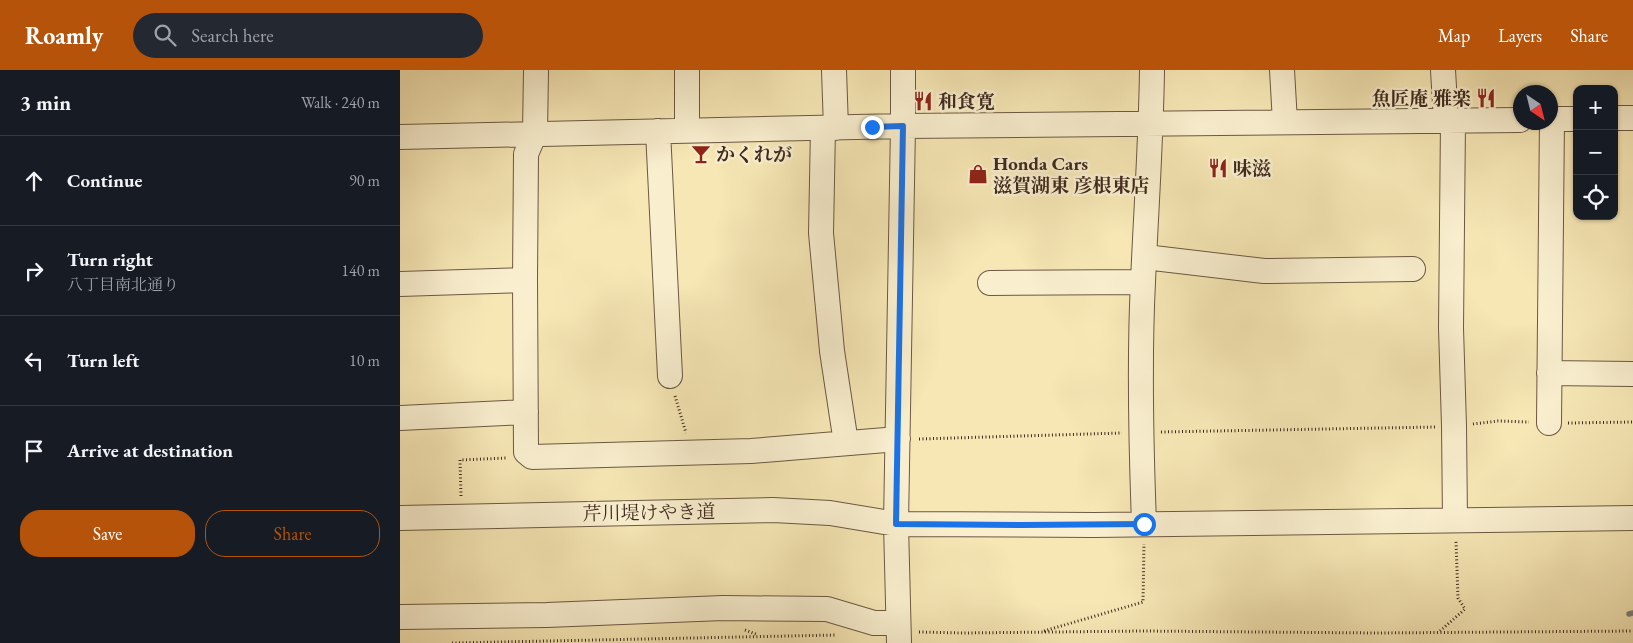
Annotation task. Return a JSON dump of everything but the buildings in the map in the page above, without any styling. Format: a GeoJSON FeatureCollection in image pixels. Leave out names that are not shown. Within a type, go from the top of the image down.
{"type":"FeatureCollection","features":[{"type":"Feature","properties":{"kind":"street"},"geometry":{"type":"LineString","coordinates":[[536,70],[535,133],[526,154],[526,452],[532,457],[790,449],[846,442],[898,439]]}},
{"type":"Feature","properties":{"kind":"street"},"geometry":{"type":"LineString","coordinates":[[687,70],[687,130]]}},
{"type":"Feature","properties":{"kind":"street"},"geometry":{"type":"LineString","coordinates":[[834,70],[821,233],[832,351],[846,442]]}},
{"type":"Feature","properties":{"kind":"street"},"geometry":{"type":"LineString","coordinates":[[400,617],[546,615],[723,608],[827,609],[874,623],[902,634],[896,524],[903,126],[902,70]]}},
{"type":"Feature","properties":{"kind":"street"},"geometry":{"type":"LineString","coordinates":[[1144,524],[1141,433],[1143,282],[1159,154],[1151,123],[1152,70]]}},
{"type":"Feature","properties":{"kind":"street"},"geometry":{"type":"LineString","coordinates":[[1282,70],[1283,128]]}},
{"type":"Feature","properties":{"kind":"street"},"geometry":{"type":"LineString","coordinates":[[1443,70],[1449,121],[1455,520]]}},
{"type":"Feature","properties":{"kind":"street"},"geometry":{"type":"LineString","coordinates":[[1618,118],[1633,118]]}},
{"type":"Feature","properties":{"kind":"street"},"geometry":{"type":"LineString","coordinates":[[1558,119],[1573,119]]}},
{"type":"Feature","properties":{"kind":"street"},"geometry":{"type":"LineString","coordinates":[[400,137],[687,130],[1151,123],[1238,132],[1283,128],[1513,120]]}},
{"type":"Feature","properties":{"kind":"street"},"geometry":{"type":"LineString","coordinates":[[1549,423],[1551,130]]}},
{"type":"Feature","properties":{"kind":"street"},"geometry":{"type":"LineString","coordinates":[[658,131],[670,376]]}},
{"type":"Feature","properties":{"kind":"street"},"geometry":{"type":"LineString","coordinates":[[1145,257],[1264,272],[1413,269]]}},
{"type":"Feature","properties":{"kind":"street"},"geometry":{"type":"LineString","coordinates":[[400,284],[525,280]]}},
{"type":"Feature","properties":{"kind":"street"},"geometry":{"type":"LineString","coordinates":[[990,283],[1143,282]]}},
{"type":"Feature","properties":{"kind":"street"},"geometry":{"type":"LineString","coordinates":[[1549,373],[1633,374]]}},
{"type":"Feature","properties":{"kind":"street"},"geometry":{"type":"LineString","coordinates":[[400,418],[526,412]]}},
{"type":"Feature","properties":{"kind":"street","name":"芹川堤けやき道"},"geometry":{"type":"LineString","coordinates":[[400,518],[773,510],[830,513],[896,524],[1031,525],[1633,518]]}},
{"type":"Feature","properties":{"kind":"path"},"geometry":{"type":"LineString","coordinates":[[670,376],[693,452]]}},
{"type":"Feature","properties":{"kind":"path"},"geometry":{"type":"LineString","coordinates":[[898,439],[1454,426],[1498,421],[1549,423],[1633,422]]}},
{"type":"Feature","properties":{"kind":"path"},"geometry":{"type":"LineString","coordinates":[[462,516],[460,460],[525,458],[529,454]]}},
{"type":"Feature","properties":{"kind":"path"},"geometry":{"type":"LineString","coordinates":[[1440,632],[1465,609],[1458,598],[1455,520]]}},
{"type":"Feature","properties":{"kind":"path"},"geometry":{"type":"LineString","coordinates":[[1038,632],[1144,602],[1144,524]]}},
{"type":"Feature","properties":{"kind":"path"},"geometry":{"type":"LineString","coordinates":[[902,634],[1143,631],[1633,631]]}},
{"type":"Feature","properties":{"kind":"path"},"geometry":{"type":"LineString","coordinates":[[452,643],[837,635]]}},
{"type":"Feature","properties":{"kind":"waterway"},"geometry":{"type":"LineString","coordinates":[[1629,614],[1633,613]]}},
{"type":"Feature","properties":{"kind":"place","name":"魚匠庵 雅楽"},"geometry":{"type":"Point","coordinates":[1486,98]}},
{"type":"Feature","properties":{"kind":"place","name":"和食寛"},"geometry":{"type":"Point","coordinates":[923,101]}},
{"type":"Feature","properties":{"kind":"place","name":"かくれが"},"geometry":{"type":"Point","coordinates":[701,154]}},
{"type":"Feature","properties":{"kind":"place","name":"味滋"},"geometry":{"type":"Point","coordinates":[1218,168]}},
{"type":"Feature","properties":{"kind":"place","name":"Honda Cars 滋賀湖東 彦根東店"},"geometry":{"type":"Point","coordinates":[978,174]}},
{"type":"Feature","properties":{"kind":"route"},"geometry":{"type":"LineString","coordinates":[[872,127],[903,126],[896,524],[1144,524]]}}]}
